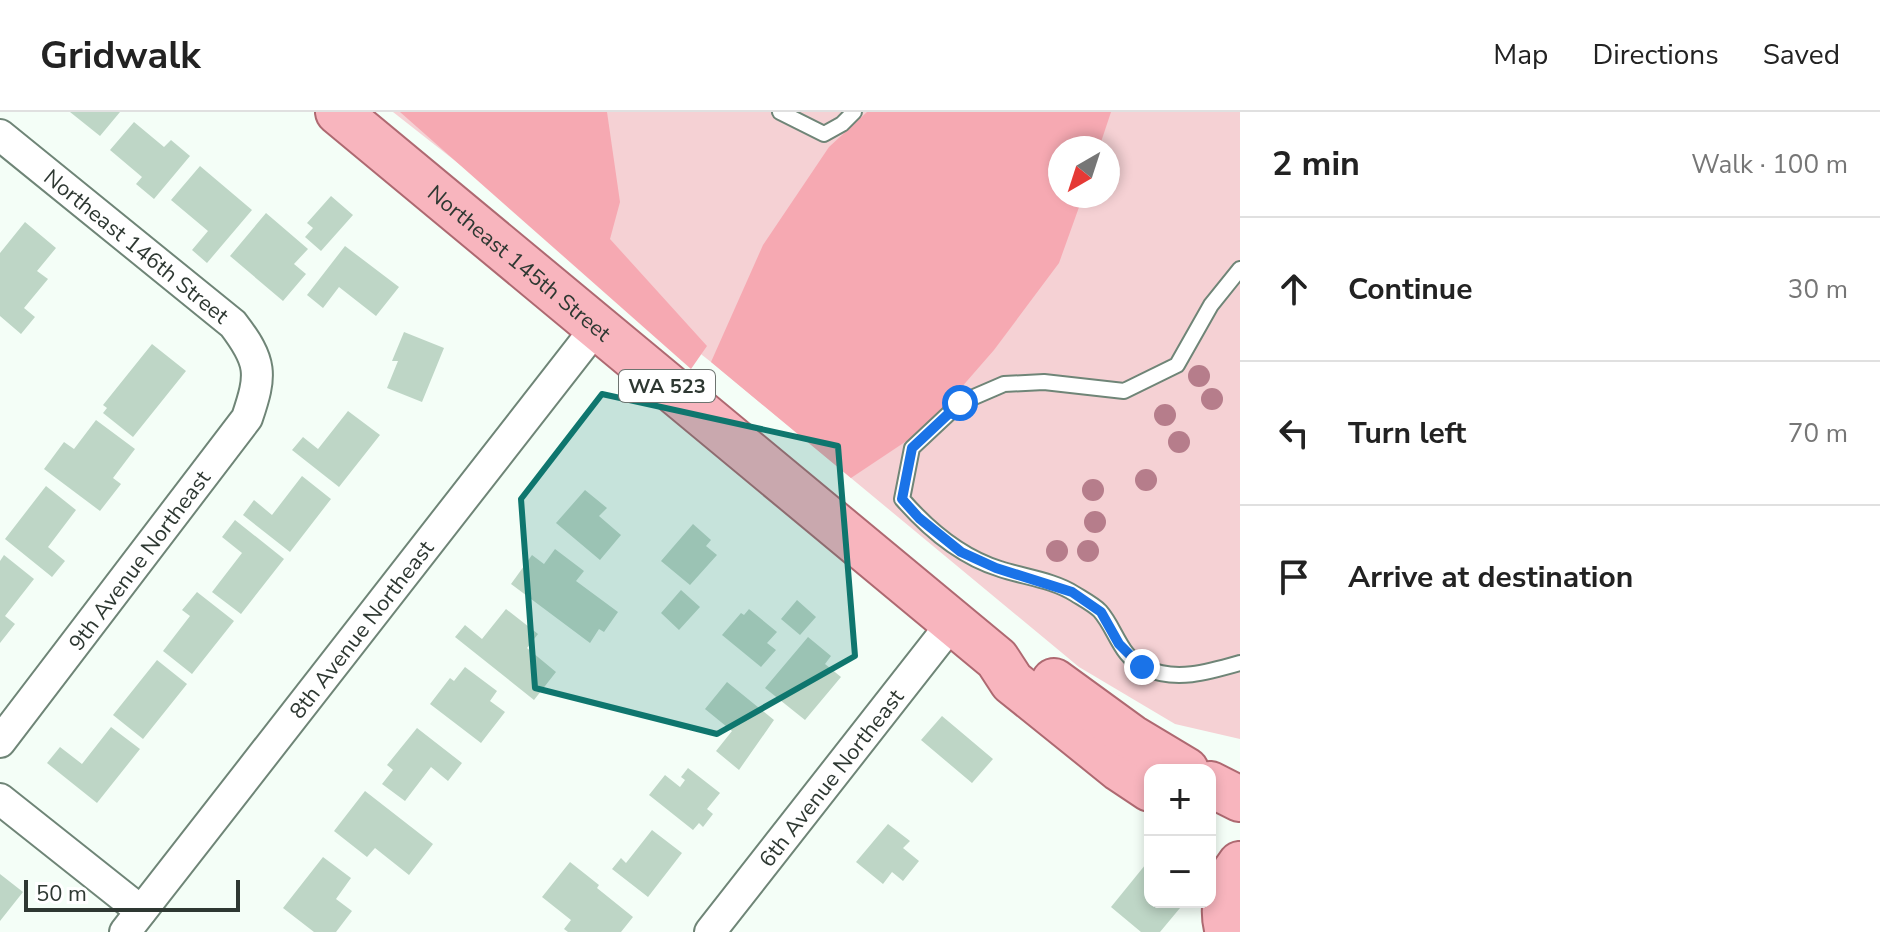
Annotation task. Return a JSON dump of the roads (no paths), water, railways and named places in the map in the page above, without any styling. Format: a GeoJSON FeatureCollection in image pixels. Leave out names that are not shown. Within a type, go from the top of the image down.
{"type":"FeatureCollection","features":[{"type":"Feature","properties":{"kind":"main road","name":"Northeast 145th Street"},"geometry":{"type":"LineString","coordinates":[[338,112],[997,659],[1012,682],[1144,785]]}},
{"type":"Feature","properties":{"kind":"main road","name":"Northeast 145th Street"},"geometry":{"type":"LineString","coordinates":[[997,659],[1029,663],[1131,737],[1176,764]]}},
{"type":"Feature","properties":{"kind":"main road"},"geometry":{"type":"LineString","coordinates":[[1216,787],[1240,799]]}},
{"type":"Feature","properties":{"kind":"street","name":"Northeast 146th Street"},"geometry":{"type":"LineString","coordinates":[[0,135],[233,324],[249,345],[258,369]]}},
{"type":"Feature","properties":{"kind":"street","name":"8th Avenue Northeast"},"geometry":{"type":"LineString","coordinates":[[133,922],[596,328]]}},
{"type":"Feature","properties":{"kind":"street","name":"9th Avenue Northeast"},"geometry":{"type":"LineString","coordinates":[[0,742],[247,418],[256,392],[258,369]]}},
{"type":"Feature","properties":{"kind":"street","name":"6th Avenue Northeast"},"geometry":{"type":"LineString","coordinates":[[710,932],[953,622]]}},
{"type":"Feature","properties":{"kind":"street"},"geometry":{"type":"LineString","coordinates":[[0,799],[133,922]]}},
{"type":"Feature","properties":{"kind":"lane"},"geometry":{"type":"LineString","coordinates":[[780,112],[824,134],[842,124],[854,112]]}},
{"type":"Feature","properties":{"kind":"lane"},"geometry":{"type":"LineString","coordinates":[[1240,269],[1211,305],[1177,365],[1124,391],[1044,382],[1004,384],[960,403],[912,448],[902,499],[919,518],[961,552],[996,568],[1072,592],[1101,612],[1119,644],[1142,667],[1172,675],[1204,673],[1240,663]]}}]}
